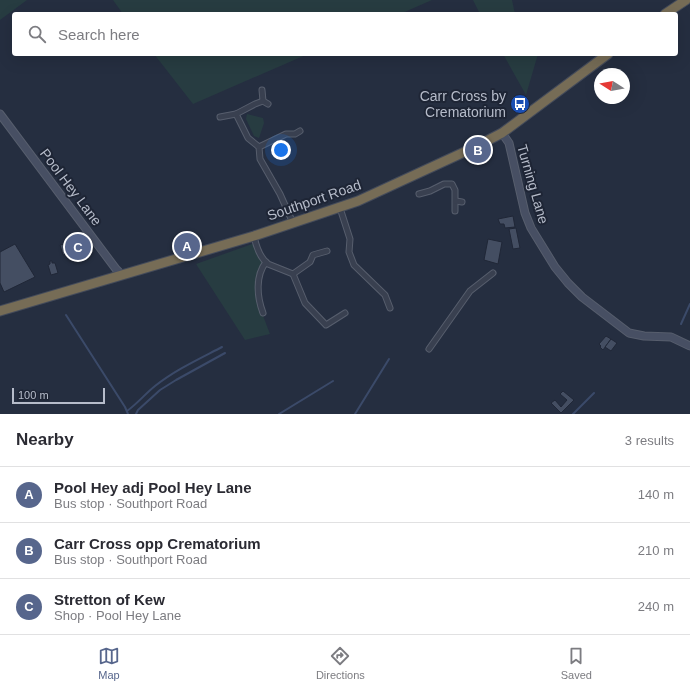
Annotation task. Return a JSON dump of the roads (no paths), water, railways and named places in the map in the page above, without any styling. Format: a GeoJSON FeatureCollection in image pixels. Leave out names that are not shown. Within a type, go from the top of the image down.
{"type":"FeatureCollection","features":[{"type":"Feature","properties":{"kind":"highway"},"geometry":{"type":"LineString","coordinates":[[668,12],[686,0]]}},
{"type":"Feature","properties":{"kind":"highway","name":"Southport Road"},"geometry":{"type":"LineString","coordinates":[[0,311],[254,236],[358,201],[502,133],[605,56]]}},
{"type":"Feature","properties":{"kind":"street"},"geometry":{"type":"LineString","coordinates":[[220,117],[236,114],[255,104],[265,103],[262,90]]}},
{"type":"Feature","properties":{"kind":"street","name":"Pool Hey Lane"},"geometry":{"type":"LineString","coordinates":[[0,114],[122,275]]}},
{"type":"Feature","properties":{"kind":"street"},"geometry":{"type":"LineString","coordinates":[[236,114],[248,138],[259,147],[260,159],[280,194],[293,223]]}},
{"type":"Feature","properties":{"kind":"street"},"geometry":{"type":"LineString","coordinates":[[259,147],[286,134],[295,134],[300,131]]}},
{"type":"Feature","properties":{"kind":"street","name":"Turning Lane"},"geometry":{"type":"LineString","coordinates":[[502,133],[509,143],[525,212],[531,228],[555,267],[568,283],[582,296],[629,332],[644,336],[671,337],[690,346]]}},
{"type":"Feature","properties":{"kind":"street"},"geometry":{"type":"LineString","coordinates":[[420,194],[444,184],[452,184],[455,190],[455,211]]}},
{"type":"Feature","properties":{"kind":"street"},"geometry":{"type":"LineString","coordinates":[[456,201],[462,202]]}},
{"type":"Feature","properties":{"kind":"street"},"geometry":{"type":"LineString","coordinates":[[340,208],[350,239],[349,252],[354,265],[385,295],[390,308]]}},
{"type":"Feature","properties":{"kind":"street"},"geometry":{"type":"LineString","coordinates":[[254,236],[258,252],[266,262],[293,274],[306,303],[326,325],[344,313]]}},
{"type":"Feature","properties":{"kind":"street"},"geometry":{"type":"LineString","coordinates":[[293,274],[310,262],[313,255],[327,251]]}},
{"type":"Feature","properties":{"kind":"street"},"geometry":{"type":"LineString","coordinates":[[263,313],[258,294],[259,276],[262,266],[266,262]]}},
{"type":"Feature","properties":{"kind":"street"},"geometry":{"type":"LineString","coordinates":[[429,349],[470,291],[493,273]]}},
{"type":"Feature","properties":{"kind":"waterway"},"geometry":{"type":"LineString","coordinates":[[681,324],[690,304]]}},
{"type":"Feature","properties":{"kind":"waterway"},"geometry":{"type":"LineString","coordinates":[[66,315],[128,414]]}},
{"type":"Feature","properties":{"kind":"waterway"},"geometry":{"type":"LineString","coordinates":[[127,411],[163,380],[187,365],[222,347]]}},
{"type":"Feature","properties":{"kind":"waterway"},"geometry":{"type":"LineString","coordinates":[[136,414],[138,410],[160,390],[225,353]]}},
{"type":"Feature","properties":{"kind":"waterway"},"geometry":{"type":"LineString","coordinates":[[355,414],[389,359]]}},
{"type":"Feature","properties":{"kind":"waterway"},"geometry":{"type":"LineString","coordinates":[[279,414],[333,381]]}},
{"type":"Feature","properties":{"kind":"waterway"},"geometry":{"type":"LineString","coordinates":[[573,414],[594,393]]}},
{"type":"Feature","properties":{"kind":"place","name":"Carr Cross by Crematorium"},"geometry":{"type":"Point","coordinates":[520,104]}},
{"type":"Feature","properties":{"kind":"place","name":"Carr Cross opp Crematorium"},"geometry":{"type":"Point","coordinates":[478,150]}},
{"type":"Feature","properties":{"kind":"place","name":"Pool Hey adj Pool Hey Lane"},"geometry":{"type":"Point","coordinates":[187,246]}},
{"type":"Feature","properties":{"kind":"place","name":"Stretton of Kew"},"geometry":{"type":"Point","coordinates":[78,247]}}]}
